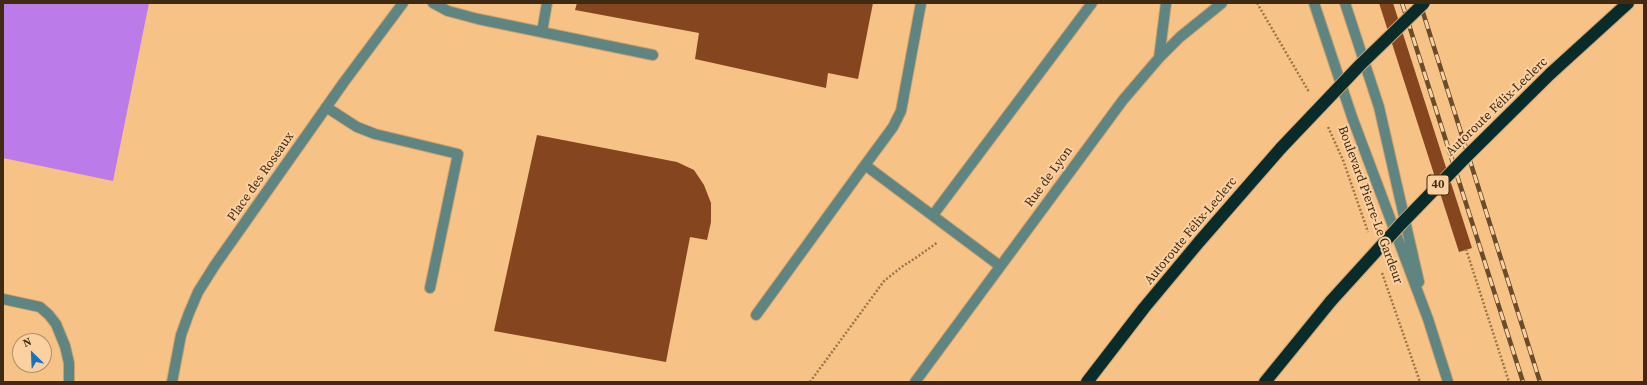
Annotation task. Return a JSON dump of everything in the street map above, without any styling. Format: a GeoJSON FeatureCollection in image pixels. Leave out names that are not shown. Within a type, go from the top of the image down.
{"type":"FeatureCollection","features":[{"type":"Feature","properties":{"kind":"highway","name":"Autoroute Félix-Leclerc"},"geometry":{"type":"LineString","coordinates":[[1087,382],[1139,315],[1199,242],[1281,148],[1360,65],[1424,3]]}},
{"type":"Feature","properties":{"kind":"highway","name":"Autoroute Félix-Leclerc"},"geometry":{"type":"LineString","coordinates":[[1265,382],[1331,301],[1401,224],[1550,74],[1628,3]]}},
{"type":"Feature","properties":{"kind":"street","name":"Place des Roseaux"},"geometry":{"type":"LineString","coordinates":[[172,382],[181,335],[198,292],[215,265],[326,107],[403,3]]}},
{"type":"Feature","properties":{"kind":"street"},"geometry":{"type":"LineString","coordinates":[[432,3],[448,11],[478,19],[653,54]]}},
{"type":"Feature","properties":{"kind":"street"},"geometry":{"type":"LineString","coordinates":[[542,32],[547,3]]}},
{"type":"Feature","properties":{"kind":"street"},"geometry":{"type":"LineString","coordinates":[[756,315],[865,165],[892,127],[901,111],[921,3]]}},
{"type":"Feature","properties":{"kind":"street"},"geometry":{"type":"LineString","coordinates":[[933,215],[1092,3]]}},
{"type":"Feature","properties":{"kind":"street"},"geometry":{"type":"LineString","coordinates":[[1159,58],[1166,3]]}},
{"type":"Feature","properties":{"kind":"street","name":"Rue de Lyon"},"geometry":{"type":"LineString","coordinates":[[915,382],[1106,122],[1159,58],[1194,24],[1222,3]]}},
{"type":"Feature","properties":{"kind":"street","name":"Boulevard Pierre-Le Gardeur"},"geometry":{"type":"LineString","coordinates":[[1314,3],[1352,117],[1428,319],[1448,382]]}},
{"type":"Feature","properties":{"kind":"street","name":"Boulevard Pierre-Le Gardeur"},"geometry":{"type":"LineString","coordinates":[[1346,3],[1379,106],[1428,319]]}},
{"type":"Feature","properties":{"kind":"street"},"geometry":{"type":"LineString","coordinates":[[326,107],[356,127],[375,134],[458,154],[430,288]]}},
{"type":"Feature","properties":{"kind":"street"},"geometry":{"type":"LineString","coordinates":[[865,165],[1000,266]]}},
{"type":"Feature","properties":{"kind":"street"},"geometry":{"type":"LineString","coordinates":[[3,299],[40,307],[49,315],[56,324],[65,346],[69,364],[69,382]]}},
{"type":"Feature","properties":{"kind":"path"},"geometry":{"type":"LineString","coordinates":[[1257,3],[1313,99]]}},
{"type":"Feature","properties":{"kind":"path","name":"Boulevard Pierre-Le Gardeur"},"geometry":{"type":"LineString","coordinates":[[1328,127],[1343,160],[1368,234]]}},
{"type":"Feature","properties":{"kind":"path"},"geometry":{"type":"LineString","coordinates":[[810,382],[884,281],[942,238]]}},
{"type":"Feature","properties":{"kind":"path"},"geometry":{"type":"LineString","coordinates":[[1466,250],[1509,382]]}},
{"type":"Feature","properties":{"kind":"path","name":"Boulevard Pierre-Le Gardeur"},"geometry":{"type":"LineString","coordinates":[[1381,270],[1420,382]]}},
{"type":"Feature","properties":{"kind":"shaded area"},"geometry":{"type":"Polygon","coordinates":[[[3,3],[149,3],[113,181],[3,158],[3,3]]]}},
{"type":"Feature","properties":{"kind":"building"},"geometry":{"type":"Polygon","coordinates":[[[577,3],[873,3],[858,79],[828,73],[826,88],[695,59],[699,33],[575,10],[577,3]]]}},
{"type":"Feature","properties":{"kind":"building"},"geometry":{"type":"Polygon","coordinates":[[[1379,3],[1393,3],[1472,248],[1459,252],[1379,3]]]}},
{"type":"Feature","properties":{"kind":"building"},"geometry":{"type":"Polygon","coordinates":[[[537,135],[677,162],[694,170],[704,185],[711,203],[711,222],[707,240],[690,237],[666,362],[494,331],[537,135]]]}},
{"type":"Feature","properties":{"kind":"railway"},"geometry":{"type":"LineString","coordinates":[[1402,3],[1523,382]]}},
{"type":"Feature","properties":{"kind":"railway"},"geometry":{"type":"LineString","coordinates":[[1420,3],[1540,382]]}}]}
